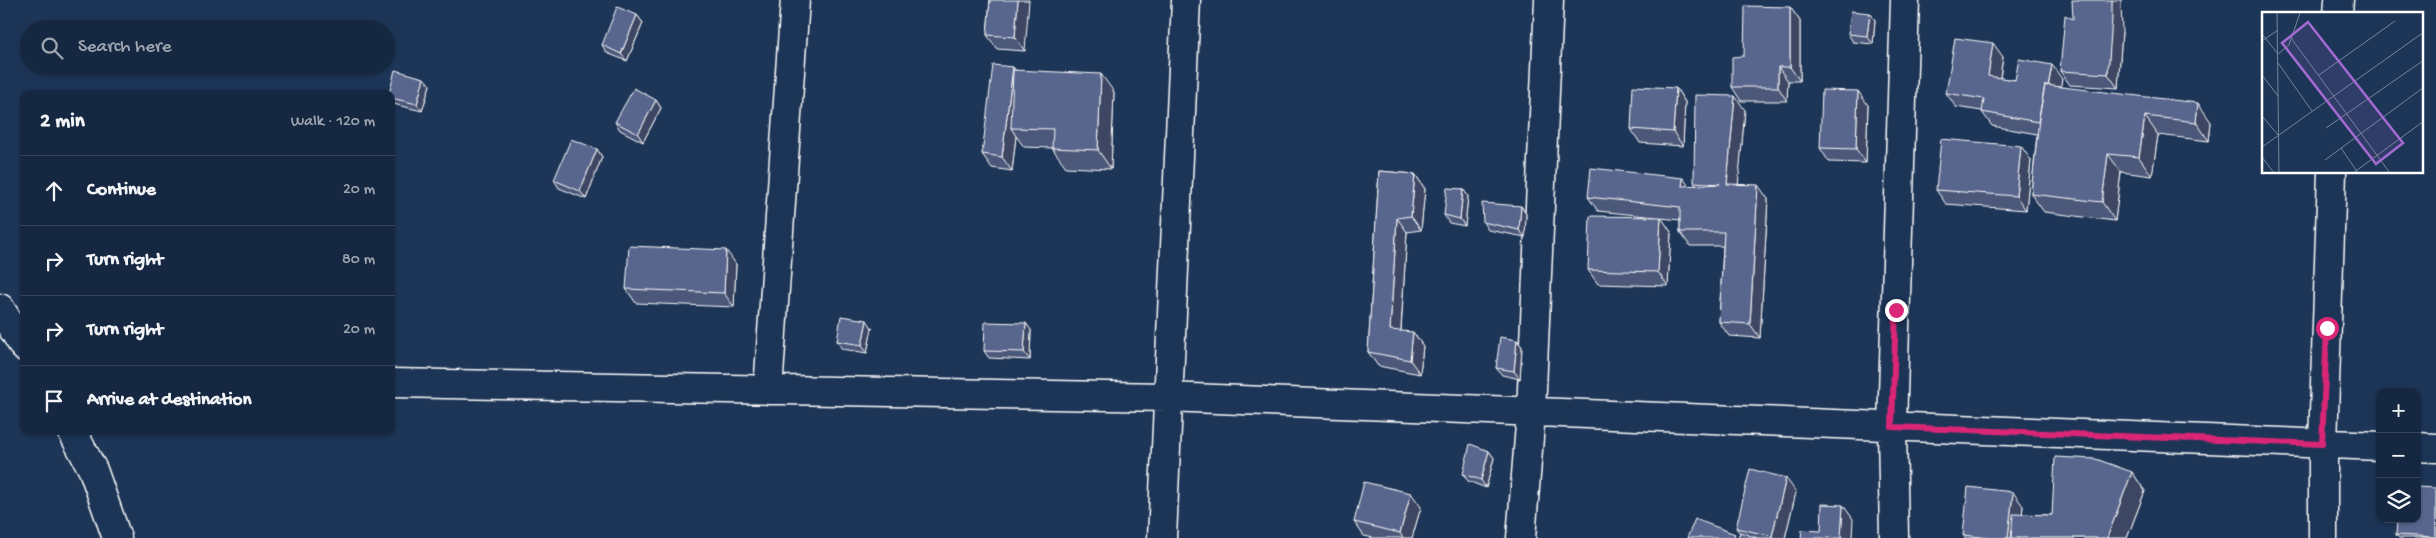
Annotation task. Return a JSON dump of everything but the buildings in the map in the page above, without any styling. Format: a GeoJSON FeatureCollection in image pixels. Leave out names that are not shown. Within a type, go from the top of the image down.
{"type":"FeatureCollection","features":[{"type":"Feature","properties":{"kind":"street"},"geometry":{"type":"LineString","coordinates":[[768,390],[795,0]]}},
{"type":"Feature","properties":{"kind":"street"},"geometry":{"type":"LineString","coordinates":[[1162,538],[1186,0]]}},
{"type":"Feature","properties":{"kind":"street"},"geometry":{"type":"LineString","coordinates":[[1522,538],[1531,412],[1549,0]]}},
{"type":"Feature","properties":{"kind":"street"},"geometry":{"type":"LineString","coordinates":[[1894,538],[1892,427],[1905,0]]}},
{"type":"Feature","properties":{"kind":"street"},"geometry":{"type":"LineString","coordinates":[[2323,538],[2322,444],[2332,174]]}},
{"type":"Feature","properties":{"kind":"street"},"geometry":{"type":"LineString","coordinates":[[0,308],[20,340]]}},
{"type":"Feature","properties":{"kind":"street"},"geometry":{"type":"LineString","coordinates":[[395,383],[1167,397],[2376,446]]}},
{"type":"Feature","properties":{"kind":"street"},"geometry":{"type":"LineString","coordinates":[[74,435],[93,470],[117,538]]}},
{"type":"Feature","properties":{"kind":"street"},"geometry":{"type":"LineString","coordinates":[[2421,447],[2436,448]]}},
{"type":"Feature","properties":{"kind":"route"},"geometry":{"type":"LineString","coordinates":[[1896,310],[1892,427],[2322,444],[2327,328]]}}]}
